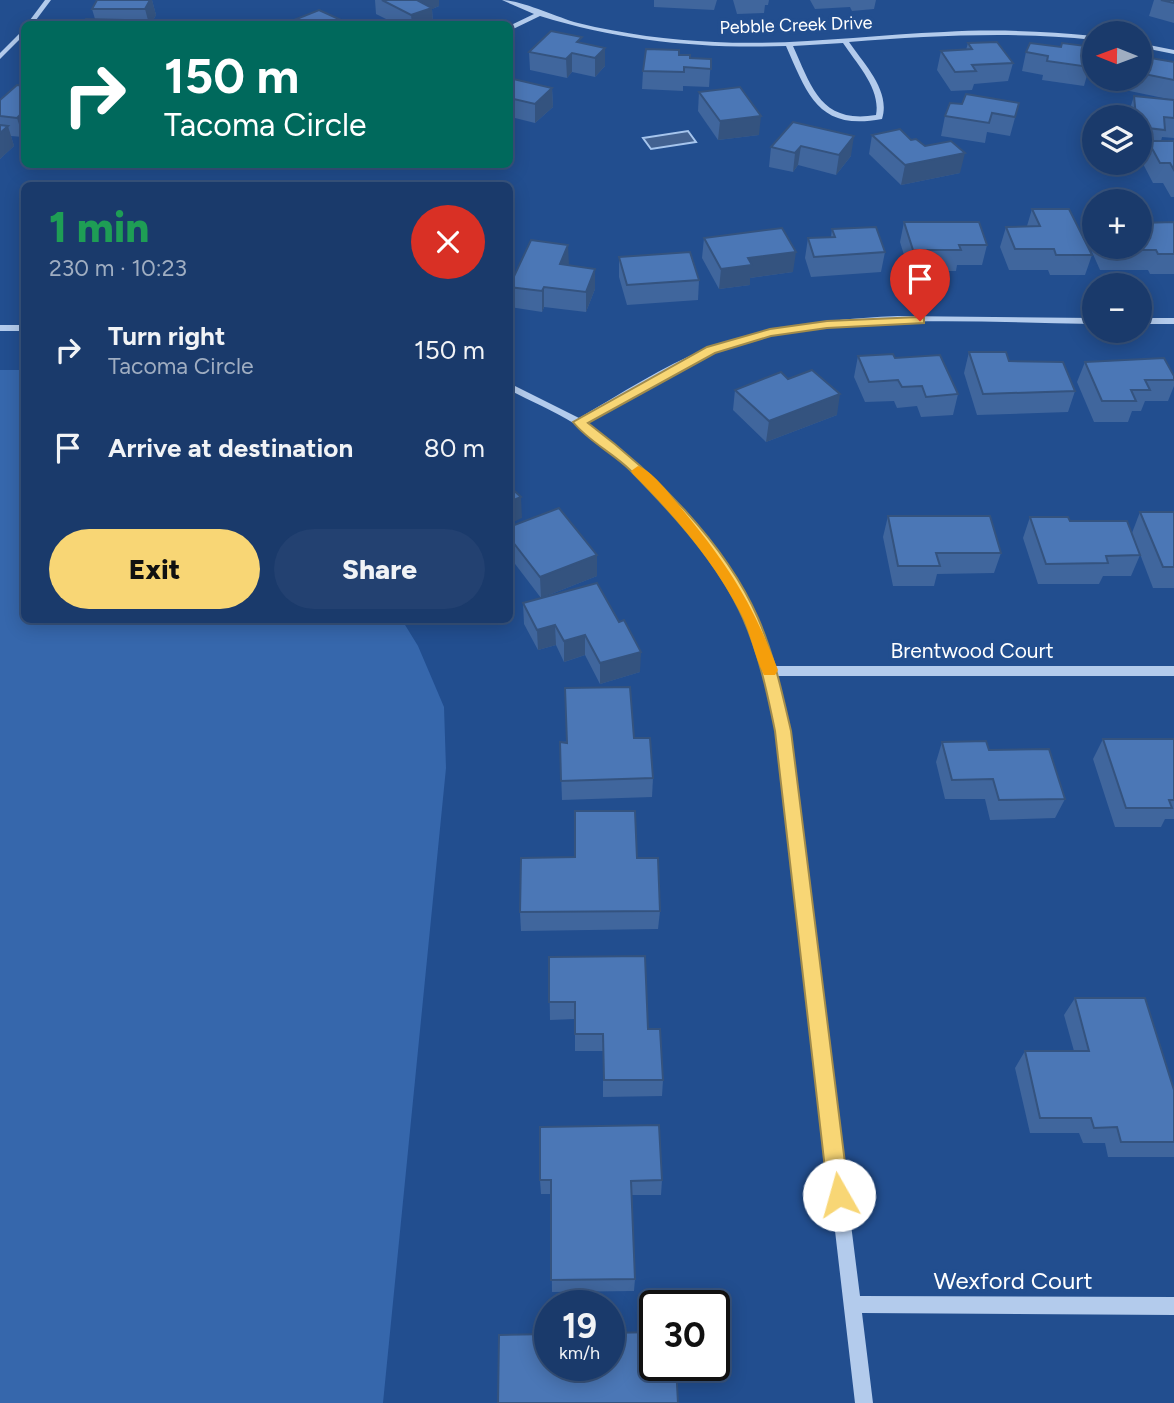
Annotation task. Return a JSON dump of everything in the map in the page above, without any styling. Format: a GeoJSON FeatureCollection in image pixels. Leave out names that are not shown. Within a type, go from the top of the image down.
{"type":"FeatureCollection","features":[{"type":"Feature","properties":{"kind":"street"},"geometry":{"type":"LineString","coordinates":[[32,21],[48,0]]}},
{"type":"Feature","properties":{"kind":"street","name":"Pebble Creek Drive"},"geometry":{"type":"LineString","coordinates":[[505,0],[538,14],[589,28],[651,39],[723,44],[789,44],[1012,31],[1082,37]]}},
{"type":"Feature","properties":{"kind":"street"},"geometry":{"type":"LineString","coordinates":[[513,27],[538,14]]}},
{"type":"Feature","properties":{"kind":"street"},"geometry":{"type":"LineString","coordinates":[[0,57],[21,34]]}},
{"type":"Feature","properties":{"kind":"street"},"geometry":{"type":"LineString","coordinates":[[789,44],[817,102],[828,113],[843,120],[861,122],[879,117],[882,110],[880,99],[845,41]]}},
{"type":"Feature","properties":{"kind":"street"},"geometry":{"type":"LineString","coordinates":[[1152,48],[1174,52]]}},
{"type":"Feature","properties":{"kind":"street"},"geometry":{"type":"LineString","coordinates":[[579,422],[711,350],[770,333],[827,324],[895,321],[1082,321]]}},
{"type":"Feature","properties":{"kind":"street"},"geometry":{"type":"LineString","coordinates":[[1152,321],[1174,321]]}},
{"type":"Feature","properties":{"kind":"street"},"geometry":{"type":"LineString","coordinates":[[0,328],[21,328]]}},
{"type":"Feature","properties":{"kind":"street"},"geometry":{"type":"LineString","coordinates":[[513,388],[579,422],[624,457],[665,498],[719,563],[750,617],[770,671],[783,731],[864,1403]]}},
{"type":"Feature","properties":{"kind":"street","name":"Brentwood Court"},"geometry":{"type":"LineString","coordinates":[[770,671],[1174,671]]}},
{"type":"Feature","properties":{"kind":"street","name":"Wexford Court"},"geometry":{"type":"LineString","coordinates":[[852,1304],[1174,1306]]}},
{"type":"Feature","properties":{"kind":"shaded area"},"geometry":{"type":"Polygon","coordinates":[[[688,131],[696,142],[651,149],[643,138],[688,131]]]}},
{"type":"Feature","properties":{"kind":"shaded area"},"geometry":{"type":"Polygon","coordinates":[[[0,370],[21,370],[21,623],[404,623],[418,646],[444,707],[446,768],[383,1403],[0,1403],[0,370]]]}},
{"type":"Feature","properties":{"kind":"building"},"geometry":{"type":"Polygon","coordinates":[[[97,0],[150,0],[145,9],[92,9],[97,0]]]}},
{"type":"Feature","properties":{"kind":"building"},"geometry":{"type":"Polygon","coordinates":[[[382,0],[417,0],[432,8],[411,15],[382,0]]]}},
{"type":"Feature","properties":{"kind":"building"},"geometry":{"type":"Polygon","coordinates":[[[319,10],[341,20],[339,21],[292,21],[319,10]]]}},
{"type":"Feature","properties":{"kind":"building"},"geometry":{"type":"Polygon","coordinates":[[[86,19],[123,20],[122,21],[84,21],[86,19]]]}},
{"type":"Feature","properties":{"kind":"building"},"geometry":{"type":"Polygon","coordinates":[[[551,31],[582,37],[577,42],[605,48],[595,58],[572,53],[566,59],[529,52],[551,31]]]}},
{"type":"Feature","properties":{"kind":"building"},"geometry":{"type":"Polygon","coordinates":[[[997,42],[1013,63],[972,65],[976,71],[955,72],[941,51],[972,49],[968,43],[997,42]]]}},
{"type":"Feature","properties":{"kind":"building"},"geometry":{"type":"Polygon","coordinates":[[[1030,43],[1061,47],[1062,43],[1082,46],[1082,66],[1047,61],[1048,56],[1026,52],[1030,43]]]}},
{"type":"Feature","properties":{"kind":"building"},"geometry":{"type":"Polygon","coordinates":[[[646,49],[679,50],[679,55],[711,59],[711,69],[684,67],[684,72],[643,71],[646,49]]]}},
{"type":"Feature","properties":{"kind":"building"},"geometry":{"type":"Polygon","coordinates":[[[1152,58],[1174,62],[1174,80],[1152,76],[1152,58]]]}},
{"type":"Feature","properties":{"kind":"building"},"geometry":{"type":"Polygon","coordinates":[[[513,79],[552,88],[535,104],[514,99],[513,79]]]}},
{"type":"Feature","properties":{"kind":"building"},"geometry":{"type":"Polygon","coordinates":[[[17,85],[21,86],[21,114],[17,118],[0,116],[0,100],[17,85]]]}},
{"type":"Feature","properties":{"kind":"building"},"geometry":{"type":"Polygon","coordinates":[[[740,87],[761,116],[720,121],[699,92],[740,87]]]}},
{"type":"Feature","properties":{"kind":"building"},"geometry":{"type":"Polygon","coordinates":[[[966,94],[1019,103],[1015,117],[992,113],[989,123],[945,116],[950,103],[962,104],[966,94]]]}},
{"type":"Feature","properties":{"kind":"building"},"geometry":{"type":"Polygon","coordinates":[[[1134,96],[1174,100],[1174,118],[1164,117],[1165,130],[1152,128],[1152,105],[1135,105],[1134,96]]]}},
{"type":"Feature","properties":{"kind":"building"},"geometry":{"type":"Polygon","coordinates":[[[793,122],[854,136],[839,155],[801,146],[795,153],[771,147],[793,122]]]}},
{"type":"Feature","properties":{"kind":"building"},"geometry":{"type":"Polygon","coordinates":[[[0,125],[8,126],[0,133],[0,125]]]}},
{"type":"Feature","properties":{"kind":"building"},"geometry":{"type":"Polygon","coordinates":[[[900,129],[911,140],[916,139],[925,146],[951,141],[965,153],[905,165],[872,135],[900,129]]]}},
{"type":"Feature","properties":{"kind":"building"},"geometry":{"type":"Polygon","coordinates":[[[1152,141],[1174,141],[1174,170],[1170,163],[1160,163],[1152,148],[1152,141]]]}},
{"type":"Feature","properties":{"kind":"building"},"geometry":{"type":"Polygon","coordinates":[[[1032,209],[1069,209],[1082,235],[1082,255],[1056,255],[1054,249],[1015,249],[1006,227],[1040,226],[1032,209]]]}},
{"type":"Feature","properties":{"kind":"building"},"geometry":{"type":"Polygon","coordinates":[[[904,222],[979,222],[987,245],[959,245],[961,250],[913,250],[904,222]]]}},
{"type":"Feature","properties":{"kind":"building"},"geometry":{"type":"Polygon","coordinates":[[[1174,222],[1174,254],[1158,254],[1156,250],[1152,250],[1152,223],[1174,222]]]}},
{"type":"Feature","properties":{"kind":"building"},"geometry":{"type":"Polygon","coordinates":[[[876,227],[885,252],[814,257],[808,238],[835,237],[832,229],[876,227]]]}},
{"type":"Feature","properties":{"kind":"building"},"geometry":{"type":"Polygon","coordinates":[[[782,228],[796,252],[748,258],[752,265],[721,269],[704,238],[782,228]]]}},
{"type":"Feature","properties":{"kind":"building"},"geometry":{"type":"Polygon","coordinates":[[[531,240],[568,245],[560,264],[595,269],[586,292],[544,287],[542,291],[513,287],[513,278],[531,240]]]}},
{"type":"Feature","properties":{"kind":"building"},"geometry":{"type":"Polygon","coordinates":[[[690,252],[699,280],[627,285],[619,257],[690,252]]]}},
{"type":"Feature","properties":{"kind":"building"},"geometry":{"type":"Polygon","coordinates":[[[969,352],[1006,352],[1009,361],[1063,362],[1075,391],[983,394],[969,352]]]}},
{"type":"Feature","properties":{"kind":"building"},"geometry":{"type":"Polygon","coordinates":[[[893,354],[895,358],[940,355],[958,394],[926,397],[922,386],[902,387],[898,380],[869,382],[858,356],[893,354]]]}},
{"type":"Feature","properties":{"kind":"building"},"geometry":{"type":"Polygon","coordinates":[[[1164,358],[1174,380],[1145,380],[1150,390],[1131,390],[1136,401],[1102,401],[1085,362],[1164,358]]]}},
{"type":"Feature","properties":{"kind":"building"},"geometry":{"type":"Polygon","coordinates":[[[812,370],[840,394],[769,421],[735,390],[781,372],[788,379],[812,370]]]}},
{"type":"Feature","properties":{"kind":"building"},"geometry":{"type":"Polygon","coordinates":[[[513,490],[521,497],[513,500],[513,490]]]}},
{"type":"Feature","properties":{"kind":"building"},"geometry":{"type":"Polygon","coordinates":[[[559,508],[597,555],[540,577],[513,542],[513,525],[559,508]]]}},
{"type":"Feature","properties":{"kind":"building"},"geometry":{"type":"Polygon","coordinates":[[[1140,512],[1174,512],[1174,567],[1163,567],[1140,512]]]}},
{"type":"Feature","properties":{"kind":"building"},"geometry":{"type":"Polygon","coordinates":[[[888,516],[990,516],[1001,553],[936,553],[940,566],[898,566],[888,516]]]}},
{"type":"Feature","properties":{"kind":"building"},"geometry":{"type":"Polygon","coordinates":[[[1030,517],[1068,517],[1070,521],[1127,521],[1140,555],[1106,556],[1108,563],[1046,564],[1030,517]]]}},
{"type":"Feature","properties":{"kind":"building"},"geometry":{"type":"Polygon","coordinates":[[[597,583],[619,622],[624,620],[641,652],[600,663],[585,635],[564,641],[555,625],[537,630],[523,603],[597,583]]]}},
{"type":"Feature","properties":{"kind":"building"},"geometry":{"type":"Polygon","coordinates":[[[630,687],[634,738],[650,738],[653,778],[561,781],[560,742],[567,743],[565,688],[630,687]]]}},
{"type":"Feature","properties":{"kind":"building"},"geometry":{"type":"Polygon","coordinates":[[[1103,739],[1174,739],[1174,800],[1169,800],[1172,808],[1126,808],[1103,739]]]}},
{"type":"Feature","properties":{"kind":"building"},"geometry":{"type":"Polygon","coordinates":[[[986,741],[989,750],[1049,749],[1065,799],[999,800],[993,779],[952,780],[942,742],[986,741]]]}},
{"type":"Feature","properties":{"kind":"building"},"geometry":{"type":"Polygon","coordinates":[[[575,811],[635,811],[637,858],[658,858],[660,911],[520,912],[521,858],[575,857],[575,811]]]}},
{"type":"Feature","properties":{"kind":"building"},"geometry":{"type":"Polygon","coordinates":[[[645,956],[648,1029],[660,1029],[663,1080],[604,1080],[603,1034],[575,1034],[575,1002],[549,1002],[549,957],[645,956]]]}},
{"type":"Feature","properties":{"kind":"building"},"geometry":{"type":"Polygon","coordinates":[[[1075,998],[1145,998],[1174,1090],[1174,1142],[1121,1142],[1117,1127],[1094,1128],[1091,1118],[1040,1118],[1025,1051],[1089,1051],[1075,998]]]}},
{"type":"Feature","properties":{"kind":"building"},"geometry":{"type":"Polygon","coordinates":[[[659,1125],[662,1180],[631,1181],[635,1279],[551,1280],[551,1180],[540,1180],[540,1127],[659,1125]]]}},
{"type":"Feature","properties":{"kind":"building"},"geometry":{"type":"Polygon","coordinates":[[[639,1332],[639,1381],[677,1381],[678,1403],[498,1403],[499,1335],[534,1334],[534,1381],[625,1381],[625,1333],[639,1332]]]}},
{"type":"Feature","properties":{"kind":"slow traffic"},"geometry":{"type":"LineString","coordinates":[[638,471],[665,498],[719,563],[750,617],[770,670]]}},
{"type":"Feature","properties":{"kind":"route"},"geometry":{"type":"LineString","coordinates":[[839,1195],[783,731],[770,671],[750,617],[719,563],[665,498],[624,457],[579,422],[664,373],[711,350],[770,333],[827,324],[920,321]]}}]}
